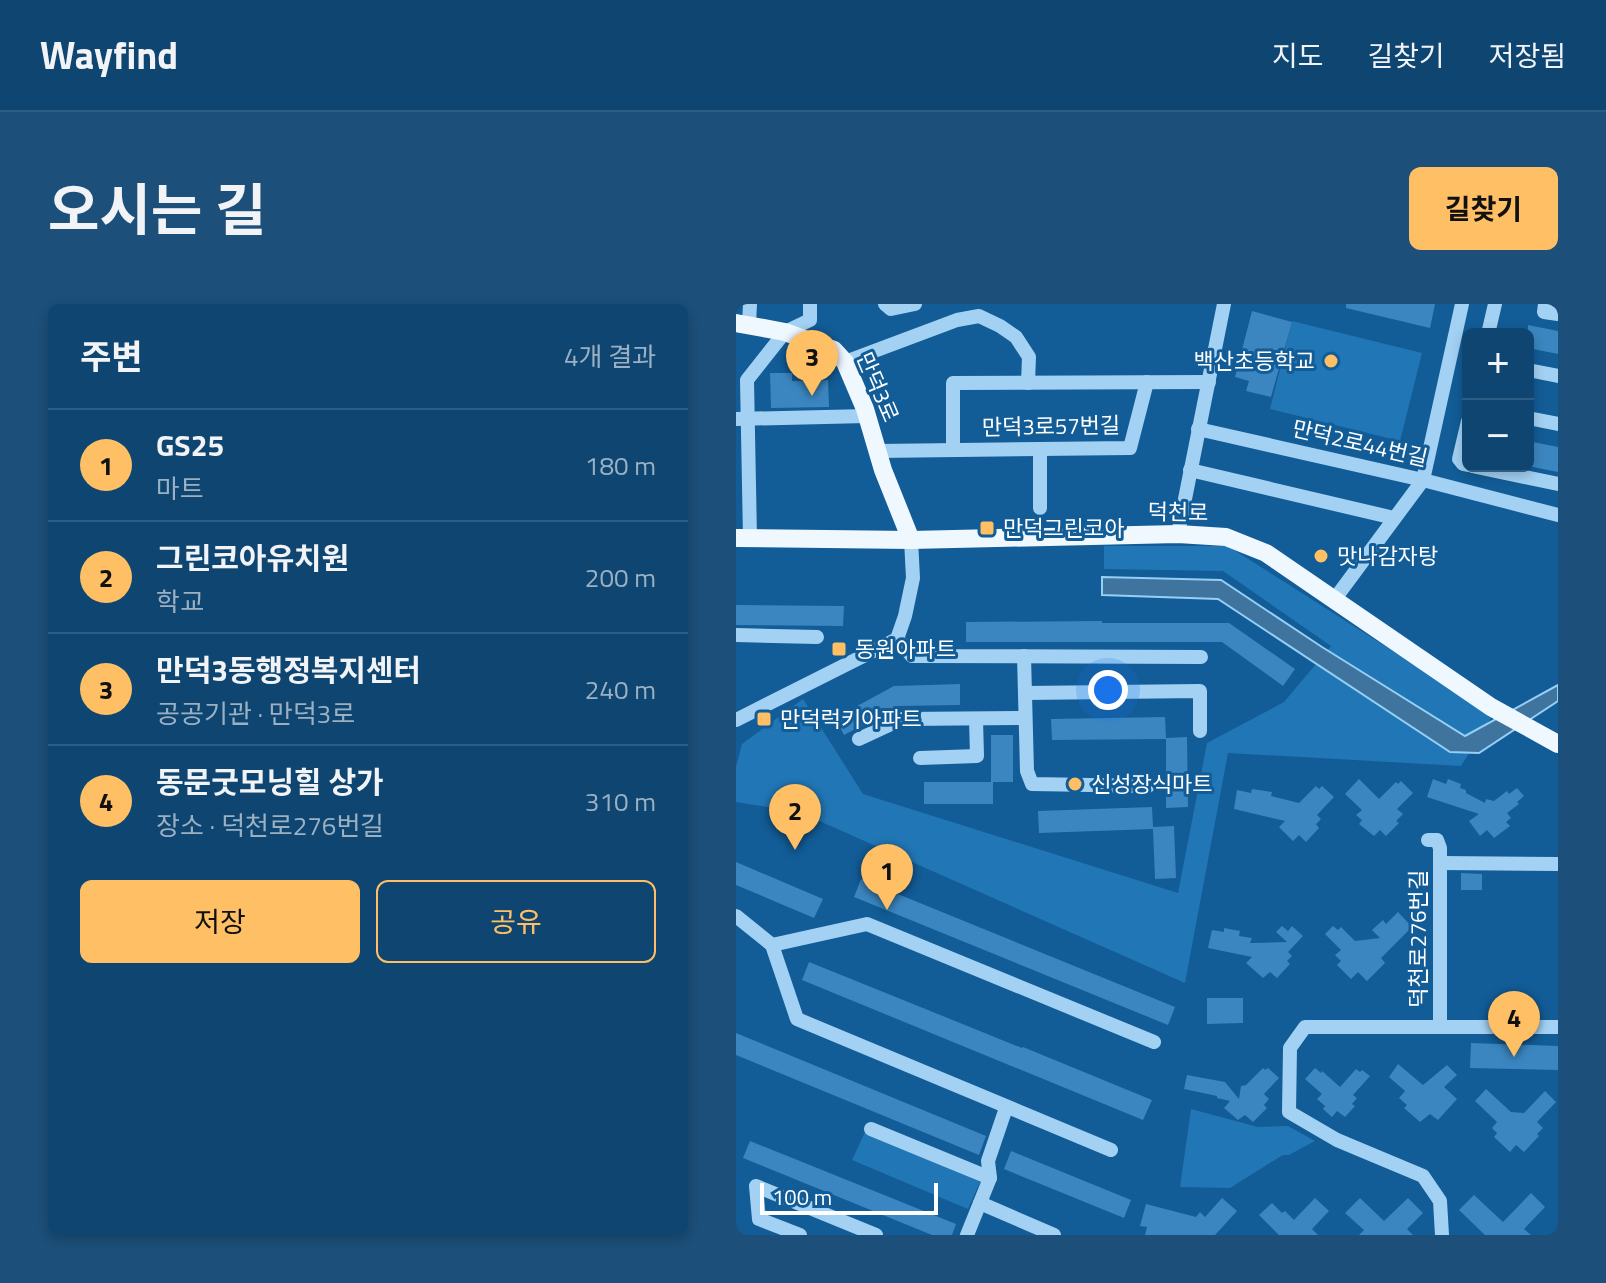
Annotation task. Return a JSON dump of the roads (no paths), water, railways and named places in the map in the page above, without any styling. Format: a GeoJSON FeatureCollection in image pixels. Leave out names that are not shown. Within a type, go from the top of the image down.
{"type":"FeatureCollection","features":[{"type":"Feature","properties":{"kind":"main road","name":"만덕3로"},"geometry":{"type":"LineString","coordinates":[[742,324],[785,332],[834,350],[845,362],[911,540]]}},
{"type":"Feature","properties":{"kind":"main road","name":"덕천로"},"geometry":{"type":"LineString","coordinates":[[743,538],[911,540],[1178,534],[1226,537],[1266,553],[1491,707],[1558,744]]}},
{"type":"Feature","properties":{"kind":"street"},"geometry":{"type":"LineString","coordinates":[[742,324],[750,304]]}},
{"type":"Feature","properties":{"kind":"street"},"geometry":{"type":"LineString","coordinates":[[743,538],[741,419],[746,389],[742,375],[785,332],[810,320],[810,304]]}},
{"type":"Feature","properties":{"kind":"street"},"geometry":{"type":"LineString","coordinates":[[885,304],[891,309],[915,304]]}},
{"type":"Feature","properties":{"kind":"street"},"geometry":{"type":"LineString","coordinates":[[1178,534],[1224,304]]}},
{"type":"Feature","properties":{"kind":"street"},"geometry":{"type":"LineString","coordinates":[[1334,600],[1423,480],[1462,304]]}},
{"type":"Feature","properties":{"kind":"street"},"geometry":{"type":"LineString","coordinates":[[1489,328],[1495,304]]}},
{"type":"Feature","properties":{"kind":"street"},"geometry":{"type":"LineString","coordinates":[[1545,304],[1544,312],[1558,314]]}},
{"type":"Feature","properties":{"kind":"street"},"geometry":{"type":"LineString","coordinates":[[845,362],[957,320],[979,316],[1016,337],[1029,357],[1028,383],[1209,382]]}},
{"type":"Feature","properties":{"kind":"street"},"geometry":{"type":"LineString","coordinates":[[1451,354],[1462,357]]}},
{"type":"Feature","properties":{"kind":"street"},"geometry":{"type":"LineString","coordinates":[[1534,371],[1558,376]]}},
{"type":"Feature","properties":{"kind":"street","name":"만덕3로57번길"},"geometry":{"type":"LineString","coordinates":[[877,451],[1130,448],[1147,382]]}},
{"type":"Feature","properties":{"kind":"street","name":"만덕3로57번길"},"geometry":{"type":"LineString","coordinates":[[953,450],[953,383],[1028,383]]}},
{"type":"Feature","properties":{"kind":"street"},"geometry":{"type":"LineString","coordinates":[[741,419],[867,416]]}},
{"type":"Feature","properties":{"kind":"street"},"geometry":{"type":"LineString","coordinates":[[1534,419],[1558,424]]}},
{"type":"Feature","properties":{"kind":"street","name":"만덕2로44번길"},"geometry":{"type":"LineString","coordinates":[[1198,429],[1423,480],[1558,515]]}},
{"type":"Feature","properties":{"kind":"street"},"geometry":{"type":"LineString","coordinates":[[1040,449],[1040,508]]}},
{"type":"Feature","properties":{"kind":"street"},"geometry":{"type":"LineString","coordinates":[[1190,470],[1394,518]]}},
{"type":"Feature","properties":{"kind":"street"},"geometry":{"type":"LineString","coordinates":[[1499,472],[1558,484]]}},
{"type":"Feature","properties":{"kind":"street"},"geometry":{"type":"LineString","coordinates":[[736,720],[897,639],[913,578],[911,540]]}},
{"type":"Feature","properties":{"kind":"street"},"geometry":{"type":"LineString","coordinates":[[736,635],[817,637]]}},
{"type":"Feature","properties":{"kind":"street"},"geometry":{"type":"LineString","coordinates":[[897,639],[912,656],[1201,657]]}},
{"type":"Feature","properties":{"kind":"street"},"geometry":{"type":"LineString","coordinates":[[1024,656],[1027,771],[1032,784],[1148,786]]}},
{"type":"Feature","properties":{"kind":"street"},"geometry":{"type":"LineString","coordinates":[[1025,693],[1200,691],[1200,731]]}},
{"type":"Feature","properties":{"kind":"street"},"geometry":{"type":"LineString","coordinates":[[859,739],[902,719],[1025,718]]}},
{"type":"Feature","properties":{"kind":"street"},"geometry":{"type":"LineString","coordinates":[[920,758],[977,756],[976,719]]}},
{"type":"Feature","properties":{"kind":"street","name":"덕천로276번길"},"geometry":{"type":"LineString","coordinates":[[1428,840],[1437,840],[1440,848],[1440,1026],[1558,1027]]}},
{"type":"Feature","properties":{"kind":"street"},"geometry":{"type":"LineString","coordinates":[[1440,863],[1558,864]]}},
{"type":"Feature","properties":{"kind":"street"},"geometry":{"type":"LineString","coordinates":[[736,916],[772,945],[797,1019],[1111,1150]]}},
{"type":"Feature","properties":{"kind":"street"},"geometry":{"type":"LineString","coordinates":[[772,945],[867,924],[1154,1042]]}},
{"type":"Feature","properties":{"kind":"street"},"geometry":{"type":"LineString","coordinates":[[1440,1026],[1305,1027],[1290,1048],[1289,1112],[1337,1140],[1423,1176],[1440,1201],[1442,1235]]}},
{"type":"Feature","properties":{"kind":"street"},"geometry":{"type":"LineString","coordinates":[[967,1235],[990,1178],[988,1161],[1006,1108]]}},
{"type":"Feature","properties":{"kind":"street"},"geometry":{"type":"LineString","coordinates":[[871,1129],[990,1178]]}},
{"type":"Feature","properties":{"kind":"street"},"geometry":{"type":"LineString","coordinates":[[800,1235],[759,1219],[756,1186],[876,1235]]}},
{"type":"Feature","properties":{"kind":"street"},"geometry":{"type":"LineString","coordinates":[[980,1203],[1054,1235]]}},
{"type":"Feature","properties":{"kind":"place","name":"백산초등학교"},"geometry":{"type":"Point","coordinates":[1331,361]}},
{"type":"Feature","properties":{"kind":"place","name":"만덕3동행정복지센터"},"geometry":{"type":"Point","coordinates":[812,396]}},
{"type":"Feature","properties":{"kind":"place","name":"만덕그린코아"},"geometry":{"type":"Point","coordinates":[987,528]}},
{"type":"Feature","properties":{"kind":"place","name":"맛나감자탕"},"geometry":{"type":"Point","coordinates":[1321,556]}},
{"type":"Feature","properties":{"kind":"place","name":"동원아파트"},"geometry":{"type":"Point","coordinates":[839,649]}},
{"type":"Feature","properties":{"kind":"place","name":"만덕럭키아파트"},"geometry":{"type":"Point","coordinates":[764,719]}},
{"type":"Feature","properties":{"kind":"place","name":"신성장식마트"},"geometry":{"type":"Point","coordinates":[1075,784]}},
{"type":"Feature","properties":{"kind":"place","name":"그린코아유치원"},"geometry":{"type":"Point","coordinates":[795,850]}},
{"type":"Feature","properties":{"kind":"place","name":"GS25"},"geometry":{"type":"Point","coordinates":[887,910]}},
{"type":"Feature","properties":{"kind":"place","name":"동문굿모닝힐 상가"},"geometry":{"type":"Point","coordinates":[1514,1057]}}]}
